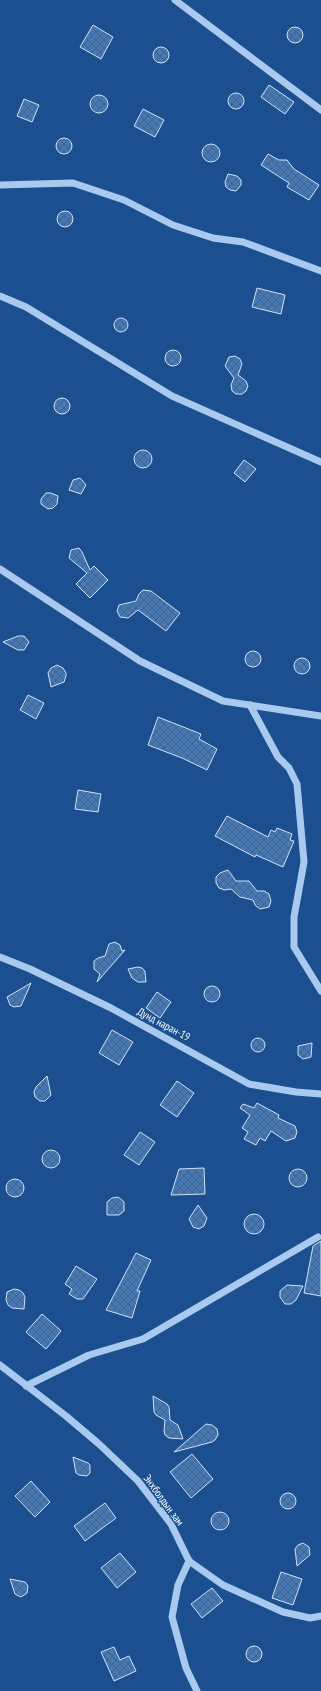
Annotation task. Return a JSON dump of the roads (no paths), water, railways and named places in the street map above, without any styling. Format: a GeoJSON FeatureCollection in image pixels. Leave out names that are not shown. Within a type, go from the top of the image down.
{"type":"FeatureCollection","features":[{"type":"Feature","properties":{"kind":"street"},"geometry":{"type":"LineString","coordinates":[[175,0],[321,110]]}},
{"type":"Feature","properties":{"kind":"street"},"geometry":{"type":"LineString","coordinates":[[0,185],[73,183],[124,200],[172,225],[213,238],[243,242],[321,271]]}},
{"type":"Feature","properties":{"kind":"street"},"geometry":{"type":"LineString","coordinates":[[0,296],[26,307],[172,396],[321,462]]}},
{"type":"Feature","properties":{"kind":"street"},"geometry":{"type":"LineString","coordinates":[[0,569],[140,661],[224,701],[321,716]]}},
{"type":"Feature","properties":{"kind":"street"},"geometry":{"type":"LineString","coordinates":[[250,705],[278,757],[289,768],[297,784],[304,862],[294,917],[294,946],[321,991]]}},
{"type":"Feature","properties":{"kind":"street","name":"Дунд наран-19"},"geometry":{"type":"LineString","coordinates":[[0,957],[30,969],[111,1008],[249,1084],[296,1092],[321,1094]]}},
{"type":"Feature","properties":{"kind":"street"},"geometry":{"type":"LineString","coordinates":[[26,1386],[89,1356],[143,1339],[318,1237]]}},
{"type":"Feature","properties":{"kind":"street","name":"Энхболдын зам"},"geometry":{"type":"LineString","coordinates":[[0,1365],[83,1430],[138,1481],[171,1524],[189,1561],[223,1585],[283,1612],[310,1618],[321,1616]]}},
{"type":"Feature","properties":{"kind":"street"},"geometry":{"type":"LineString","coordinates":[[189,1561],[178,1585],[172,1617],[186,1668],[196,1691]]}}]}
